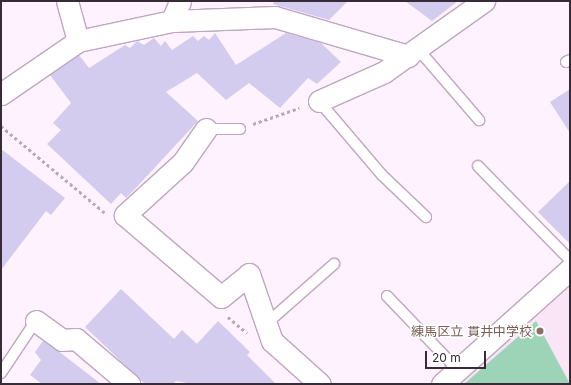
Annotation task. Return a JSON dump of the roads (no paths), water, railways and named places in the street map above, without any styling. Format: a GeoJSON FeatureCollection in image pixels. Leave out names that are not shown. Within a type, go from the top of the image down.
{"type":"FeatureCollection","features":[{"type":"Feature","properties":{"kind":"street"},"geometry":{"type":"LineString","coordinates":[[66,1],[78,41]]}},
{"type":"Feature","properties":{"kind":"street"},"geometry":{"type":"LineString","coordinates":[[172,21],[180,1]]}},
{"type":"Feature","properties":{"kind":"street"},"geometry":{"type":"LineString","coordinates":[[319,101],[384,72],[484,1]]}},
{"type":"Feature","properties":{"kind":"street"},"geometry":{"type":"LineString","coordinates":[[1,94],[78,41],[172,21],[275,17],[413,52]]}},
{"type":"Feature","properties":{"kind":"street"},"geometry":{"type":"LineString","coordinates":[[206,129],[183,162],[125,215],[221,297],[249,274],[272,341],[320,384]]}},
{"type":"Feature","properties":{"kind":"street"},"geometry":{"type":"LineString","coordinates":[[442,384],[570,269]]}},
{"type":"Feature","properties":{"kind":"street"},"geometry":{"type":"LineString","coordinates":[[38,318],[62,340],[76,339],[130,384]]}},
{"type":"Feature","properties":{"kind":"lane"},"geometry":{"type":"LineString","coordinates":[[413,52],[479,120]]}},
{"type":"Feature","properties":{"kind":"lane"},"geometry":{"type":"LineString","coordinates":[[319,101],[382,175],[426,217]]}},
{"type":"Feature","properties":{"kind":"lane"},"geometry":{"type":"LineString","coordinates":[[206,129],[240,129]]}},
{"type":"Feature","properties":{"kind":"lane"},"geometry":{"type":"LineString","coordinates":[[478,166],[570,260]]}},
{"type":"Feature","properties":{"kind":"lane"},"geometry":{"type":"LineString","coordinates":[[266,324],[334,264]]}},
{"type":"Feature","properties":{"kind":"lane"},"geometry":{"type":"LineString","coordinates":[[387,296],[458,370]]}},
{"type":"Feature","properties":{"kind":"lane"},"geometry":{"type":"LineString","coordinates":[[1,374],[38,318]]}},
{"type":"Feature","properties":{"kind":"place","name":"練馬区立 貫井中学校"},"geometry":{"type":"Point","coordinates":[540,331]}}]}
